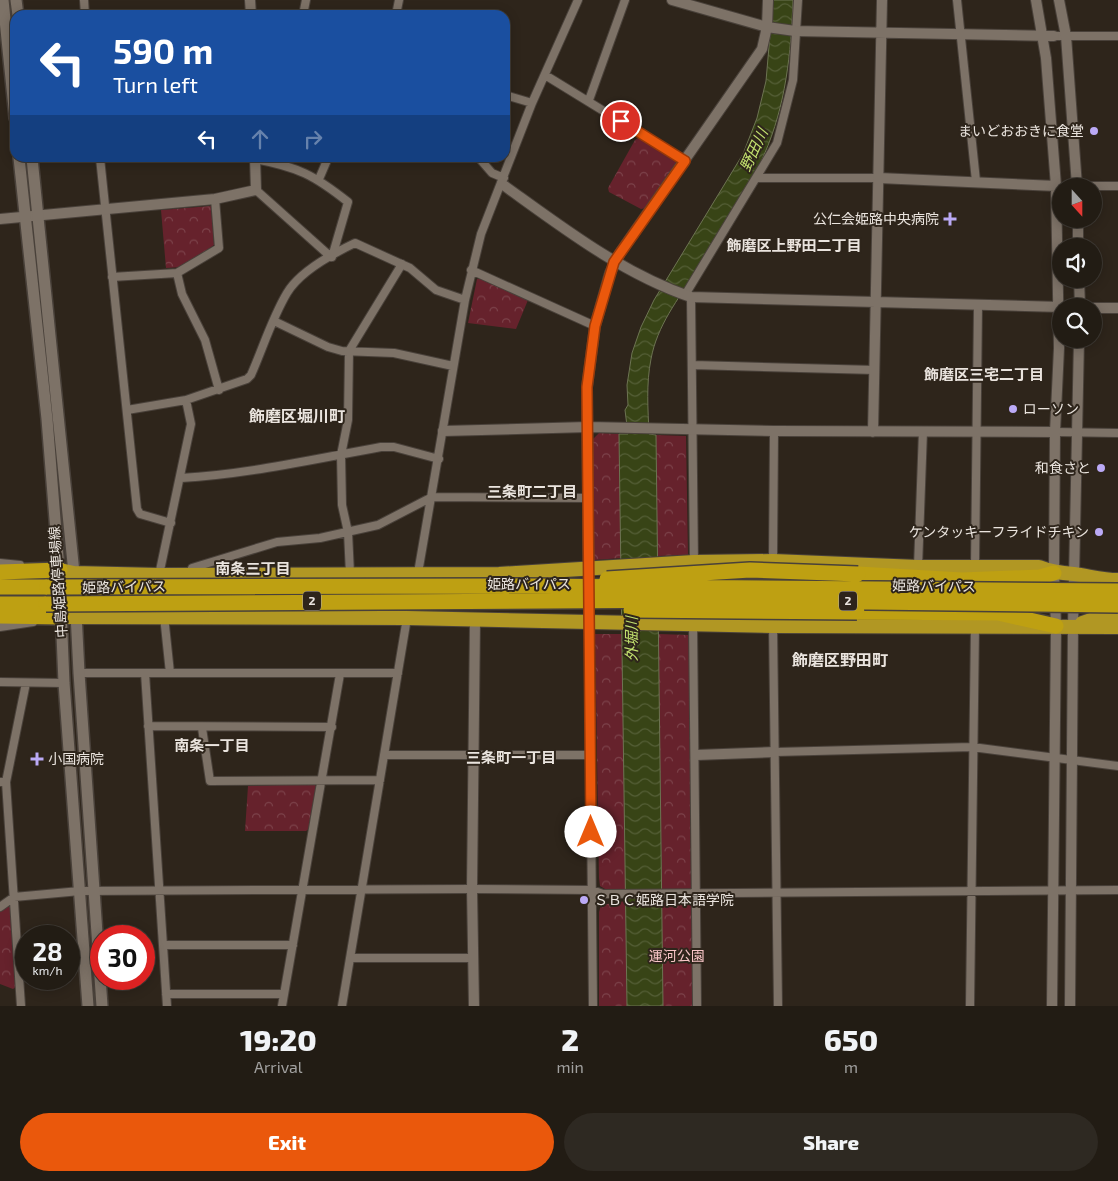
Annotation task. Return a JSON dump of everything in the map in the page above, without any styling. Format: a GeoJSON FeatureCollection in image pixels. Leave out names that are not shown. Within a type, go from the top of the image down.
{"type":"FeatureCollection","features":[{"type":"Feature","properties":{"kind":"highway"},"geometry":{"type":"LineString","coordinates":[[0,572],[159,575],[499,574],[688,563],[773,561],[918,566],[1039,567],[1054,573]]}},
{"type":"Feature","properties":{"kind":"highway"},"geometry":{"type":"LineString","coordinates":[[525,586],[649,575],[750,570],[962,580],[1040,577],[1054,573],[1075,574],[1118,571]]}},
{"type":"Feature","properties":{"kind":"highway"},"geometry":{"type":"LineString","coordinates":[[1075,574],[1100,580],[1118,580]]}},
{"type":"Feature","properties":{"kind":"highway","name":"姫路バイパス"},"geometry":{"type":"LineString","coordinates":[[0,587],[525,586],[1118,591]]}},
{"type":"Feature","properties":{"kind":"highway"},"geometry":{"type":"LineString","coordinates":[[579,600],[601,608],[672,612],[998,613],[1056,626]]}},
{"type":"Feature","properties":{"kind":"highway","name":"姫路バイパス"},"geometry":{"type":"LineString","coordinates":[[0,604],[579,600],[1118,605]]}},
{"type":"Feature","properties":{"kind":"highway"},"geometry":{"type":"LineString","coordinates":[[0,616],[407,618],[475,621],[693,623],[773,626],[1118,627]]}},
{"type":"Feature","properties":{"kind":"highway"},"geometry":{"type":"LineString","coordinates":[[1073,626],[1102,616],[1118,616]]}},
{"type":"Feature","properties":{"kind":"main road"},"geometry":{"type":"LineString","coordinates":[[3,0],[10,69]]}},
{"type":"Feature","properties":{"kind":"main road","name":"中島姫路停車場線"},"geometry":{"type":"LineString","coordinates":[[19,162],[47,419],[67,572],[78,616],[79,673],[102,1006]]}},
{"type":"Feature","properties":{"kind":"main road","name":"中島姫路停車場線"},"geometry":{"type":"LineString","coordinates":[[32,162],[67,572],[62,616],[64,683],[88,1006]]}},
{"type":"Feature","properties":{"kind":"street"},"geometry":{"type":"LineString","coordinates":[[418,573],[465,300],[481,234],[532,103],[578,0]]}},
{"type":"Feature","properties":{"kind":"street"},"geometry":{"type":"LineString","coordinates":[[589,100],[625,0]]}},
{"type":"Feature","properties":{"kind":"street"},"geometry":{"type":"LineString","coordinates":[[672,0],[767,27],[795,31],[1118,36]]}},
{"type":"Feature","properties":{"kind":"street"},"geometry":{"type":"LineString","coordinates":[[593,1006],[589,623],[596,569],[588,498],[587,387],[595,326],[614,262],[762,49],[767,27],[768,0]]}},
{"type":"Feature","properties":{"kind":"street"},"geometry":{"type":"LineString","coordinates":[[697,1006],[696,755],[693,623],[688,563],[693,365],[688,296],[777,143],[791,89],[798,0]]}},
{"type":"Feature","properties":{"kind":"street"},"geometry":{"type":"LineString","coordinates":[[873,432],[882,0]]}},
{"type":"Feature","properties":{"kind":"street"},"geometry":{"type":"LineString","coordinates":[[957,0],[976,181]]}},
{"type":"Feature","properties":{"kind":"street"},"geometry":{"type":"LineString","coordinates":[[1036,0],[1046,58],[1055,178]]}},
{"type":"Feature","properties":{"kind":"street"},"geometry":{"type":"LineString","coordinates":[[1059,0],[1066,36],[1076,178]]}},
{"type":"Feature","properties":{"kind":"street"},"geometry":{"type":"LineString","coordinates":[[545,75],[589,100],[685,161]]}},
{"type":"Feature","properties":{"kind":"street"},"geometry":{"type":"LineString","coordinates":[[510,96],[532,103]]}},
{"type":"Feature","properties":{"kind":"street"},"geometry":{"type":"LineString","coordinates":[[100,162],[137,509],[140,514],[170,523]]}},
{"type":"Feature","properties":{"kind":"street"},"geometry":{"type":"LineString","coordinates":[[255,162],[256,190],[331,257]]}},
{"type":"Feature","properties":{"kind":"street"},"geometry":{"type":"LineString","coordinates":[[273,162],[287,165],[319,179],[348,202],[331,257]]}},
{"type":"Feature","properties":{"kind":"street"},"geometry":{"type":"LineString","coordinates":[[319,179],[326,162]]}},
{"type":"Feature","properties":{"kind":"street"},"geometry":{"type":"LineString","coordinates":[[482,162],[492,173],[614,262],[660,285],[688,296],[1052,307]]}},
{"type":"Feature","properties":{"kind":"street"},"geometry":{"type":"LineString","coordinates":[[758,178],[879,178],[1052,186]]}},
{"type":"Feature","properties":{"kind":"street"},"geometry":{"type":"LineString","coordinates":[[1102,186],[1118,186]]}},
{"type":"Feature","properties":{"kind":"street"},"geometry":{"type":"LineString","coordinates":[[0,219],[215,198],[256,190]]}},
{"type":"Feature","properties":{"kind":"street"},"geometry":{"type":"LineString","coordinates":[[112,278],[177,273],[219,248],[215,198]]}},
{"type":"Feature","properties":{"kind":"street"},"geometry":{"type":"LineString","coordinates":[[1057,228],[1060,298]]}},
{"type":"Feature","properties":{"kind":"street"},"geometry":{"type":"LineString","coordinates":[[127,410],[186,400],[247,379],[251,375],[287,292],[297,280],[354,243],[410,268],[436,290],[465,300]]}},
{"type":"Feature","properties":{"kind":"street"},"geometry":{"type":"LineString","coordinates":[[350,574],[348,532],[342,505],[341,455],[348,420],[349,351],[402,264]]}},
{"type":"Feature","properties":{"kind":"street"},"geometry":{"type":"LineString","coordinates":[[471,270],[595,326]]}},
{"type":"Feature","properties":{"kind":"street"},"geometry":{"type":"LineString","coordinates":[[177,273],[182,294],[205,340],[219,390]]}},
{"type":"Feature","properties":{"kind":"street"},"geometry":{"type":"LineString","coordinates":[[975,567],[978,305]]}},
{"type":"Feature","properties":{"kind":"street"},"geometry":{"type":"LineString","coordinates":[[1102,308],[1118,308]]}},
{"type":"Feature","properties":{"kind":"street"},"geometry":{"type":"LineString","coordinates":[[274,321],[328,347],[349,351],[394,353],[453,366]]}},
{"type":"Feature","properties":{"kind":"street"},"geometry":{"type":"LineString","coordinates":[[1052,1006],[1056,626],[1054,573],[1055,432],[1059,348]]}},
{"type":"Feature","properties":{"kind":"street"},"geometry":{"type":"LineString","coordinates":[[1070,1006],[1073,626],[1079,348]]}},
{"type":"Feature","properties":{"kind":"street"},"geometry":{"type":"LineString","coordinates":[[693,365],[875,370]]}},
{"type":"Feature","properties":{"kind":"street"},"geometry":{"type":"LineString","coordinates":[[159,575],[191,424],[186,400]]}},
{"type":"Feature","properties":{"kind":"street"},"geometry":{"type":"LineString","coordinates":[[443,431],[588,427],[774,431],[976,430],[1118,433]]}},
{"type":"Feature","properties":{"kind":"street"},"geometry":{"type":"LineString","coordinates":[[773,561],[774,431]]}},
{"type":"Feature","properties":{"kind":"street"},"geometry":{"type":"LineString","coordinates":[[918,566],[923,431]]}},
{"type":"Feature","properties":{"kind":"street"},"geometry":{"type":"LineString","coordinates":[[181,478],[214,477],[394,447],[439,459]]}},
{"type":"Feature","properties":{"kind":"street"},"geometry":{"type":"LineString","coordinates":[[190,575],[192,568],[277,542],[348,532],[378,525],[432,497],[588,498]]}},
{"type":"Feature","properties":{"kind":"street"},"geometry":{"type":"LineString","coordinates":[[0,563],[67,572]]}},
{"type":"Feature","properties":{"kind":"street"},"geometry":{"type":"LineString","coordinates":[[0,627],[62,616]]}},
{"type":"Feature","properties":{"kind":"street"},"geometry":{"type":"LineString","coordinates":[[164,616],[170,673]]}},
{"type":"Feature","properties":{"kind":"street"},"geometry":{"type":"LineString","coordinates":[[342,1006],[407,618]]}},
{"type":"Feature","properties":{"kind":"street"},"geometry":{"type":"LineString","coordinates":[[474,1006],[472,889],[475,621]]}},
{"type":"Feature","properties":{"kind":"street"},"geometry":{"type":"LineString","coordinates":[[773,626],[778,1006]]}},
{"type":"Feature","properties":{"kind":"street"},"geometry":{"type":"LineString","coordinates":[[970,1006],[975,626]]}},
{"type":"Feature","properties":{"kind":"street"},"geometry":{"type":"LineString","coordinates":[[79,673],[398,673]]}},
{"type":"Feature","properties":{"kind":"street"},"geometry":{"type":"LineString","coordinates":[[145,673],[167,1006]]}},
{"type":"Feature","properties":{"kind":"street"},"geometry":{"type":"LineString","coordinates":[[282,1006],[340,674]]}},
{"type":"Feature","properties":{"kind":"street"},"geometry":{"type":"LineString","coordinates":[[0,682],[64,683]]}},
{"type":"Feature","properties":{"kind":"street"},"geometry":{"type":"LineString","coordinates":[[21,1006],[14,897],[3,782],[26,683]]}},
{"type":"Feature","properties":{"kind":"street"},"geometry":{"type":"LineString","coordinates":[[148,726],[202,728],[332,727]]}},
{"type":"Feature","properties":{"kind":"street"},"geometry":{"type":"LineString","coordinates":[[202,728],[210,781],[380,780]]}},
{"type":"Feature","properties":{"kind":"street"},"geometry":{"type":"LineString","coordinates":[[696,755],[972,747],[1073,762],[1118,766]]}},
{"type":"Feature","properties":{"kind":"street"},"geometry":{"type":"LineString","coordinates":[[384,755],[591,754]]}},
{"type":"Feature","properties":{"kind":"street"},"geometry":{"type":"LineString","coordinates":[[0,906],[14,897],[95,890],[592,890],[603,894],[681,895],[697,893],[1118,890]]}},
{"type":"Feature","properties":{"kind":"street"},"geometry":{"type":"LineString","coordinates":[[163,945],[293,945]]}},
{"type":"Feature","properties":{"kind":"street"},"geometry":{"type":"LineString","coordinates":[[351,958],[473,958]]}},
{"type":"Feature","properties":{"kind":"street"},"geometry":{"type":"LineString","coordinates":[[166,994],[284,994]]}},
{"type":"Feature","properties":{"kind":"green space"},"geometry":{"type":"Polygon","coordinates":[[[638,138],[675,159],[676,163],[646,208],[641,209],[609,192],[608,188],[635,140],[638,138]]]}},
{"type":"Feature","properties":{"kind":"green space"},"geometry":{"type":"Polygon","coordinates":[[[211,206],[214,245],[183,267],[166,268],[161,210],[211,206]]]}},
{"type":"Feature","properties":{"kind":"green space"},"geometry":{"type":"Polygon","coordinates":[[[481,278],[528,300],[516,329],[468,323],[477,279],[481,278]]]}},
{"type":"Feature","properties":{"kind":"green space"},"geometry":{"type":"Polygon","coordinates":[[[599,433],[619,434],[621,558],[594,560],[592,440],[599,433]]]}},
{"type":"Feature","properties":{"kind":"green space"},"geometry":{"type":"Polygon","coordinates":[[[656,435],[686,436],[688,555],[657,556],[656,435]]]}},
{"type":"Feature","properties":{"kind":"green space"},"geometry":{"type":"Polygon","coordinates":[[[595,634],[623,634],[626,892],[610,892],[600,886],[599,878],[595,634]]]}},
{"type":"Feature","properties":{"kind":"green space"},"geometry":{"type":"Polygon","coordinates":[[[658,634],[689,635],[691,889],[685,892],[662,892],[658,634]]]}},
{"type":"Feature","properties":{"kind":"green space"},"geometry":{"type":"Polygon","coordinates":[[[314,784],[318,788],[310,828],[306,831],[245,831],[248,786],[314,784]]]}},
{"type":"Feature","properties":{"kind":"green space"},"geometry":{"type":"Polygon","coordinates":[[[626,901],[627,1006],[599,1006],[599,912],[601,905],[626,901]]]}},
{"type":"Feature","properties":{"kind":"green space","name":"運河公園"},"geometry":{"type":"Polygon","coordinates":[[[661,901],[689,902],[692,906],[693,1006],[663,1006],[661,901]]]}},
{"type":"Feature","properties":{"kind":"green space"},"geometry":{"type":"Polygon","coordinates":[[[7,906],[12,907],[15,954],[15,988],[13,989],[0,984],[0,912],[7,906]]]}},
{"type":"Feature","properties":{"kind":"water"},"geometry":{"type":"Polygon","coordinates":[[[773,0],[793,0],[789,59],[778,117],[757,171],[741,201],[663,324],[654,347],[649,368],[649,434],[656,435],[663,1006],[627,1006],[619,434],[628,434],[625,410],[628,405],[627,385],[632,353],[641,327],[654,300],[743,154],[757,118],[766,81],[773,0]]]}},
{"type":"Feature","properties":{"kind":"place","name":"まいどおおきに食堂"},"geometry":{"type":"Point","coordinates":[1094,131]}},
{"type":"Feature","properties":{"kind":"place","name":"公仁会姫路中央病院"},"geometry":{"type":"Point","coordinates":[950,219]}},
{"type":"Feature","properties":{"kind":"place","name":"ローソン"},"geometry":{"type":"Point","coordinates":[1013,409]}},
{"type":"Feature","properties":{"kind":"place","name":"和食さと"},"geometry":{"type":"Point","coordinates":[1101,468]}},
{"type":"Feature","properties":{"kind":"place","name":"ケンタッキーフライドチキン"},"geometry":{"type":"Point","coordinates":[1099,532]}},
{"type":"Feature","properties":{"kind":"place","name":"小国病院"},"geometry":{"type":"Point","coordinates":[37,759]}},
{"type":"Feature","properties":{"kind":"place","name":"ＳＢＣ姫路日本語学院"},"geometry":{"type":"Point","coordinates":[584,900]}},
{"type":"Feature","properties":{"kind":"district","name":"飾磨区上野田二丁目"},"geometry":{"type":"Point","coordinates":[794,246]}},
{"type":"Feature","properties":{"kind":"district","name":"飾磨区三宅二丁目"},"geometry":{"type":"Point","coordinates":[984,375]}},
{"type":"Feature","properties":{"kind":"district","name":"飾磨区堀川町"},"geometry":{"type":"Point","coordinates":[297,416]}},
{"type":"Feature","properties":{"kind":"district","name":"三条町二丁目"},"geometry":{"type":"Point","coordinates":[532,492]}},
{"type":"Feature","properties":{"kind":"district","name":"南条三丁目"},"geometry":{"type":"Point","coordinates":[253,569]}},
{"type":"Feature","properties":{"kind":"district","name":"飾磨区野田町"},"geometry":{"type":"Point","coordinates":[840,660]}},
{"type":"Feature","properties":{"kind":"district","name":"南条一丁目"},"geometry":{"type":"Point","coordinates":[212,746]}},
{"type":"Feature","properties":{"kind":"district","name":"三条町一丁目"},"geometry":{"type":"Point","coordinates":[511,758]}},
{"type":"Feature","properties":{"kind":"route"},"geometry":{"type":"LineString","coordinates":[[591,832],[587,387],[589,357],[595,326],[614,262],[685,161],[621,121]]}},
{"type":"Feature","properties":{"kind":"water label","name":"野田川"},"geometry":{"type":"Point","coordinates":[754,150]}},
{"type":"Feature","properties":{"kind":"water label","name":"外堀川"},"geometry":{"type":"Point","coordinates":[632,639]}}]}
